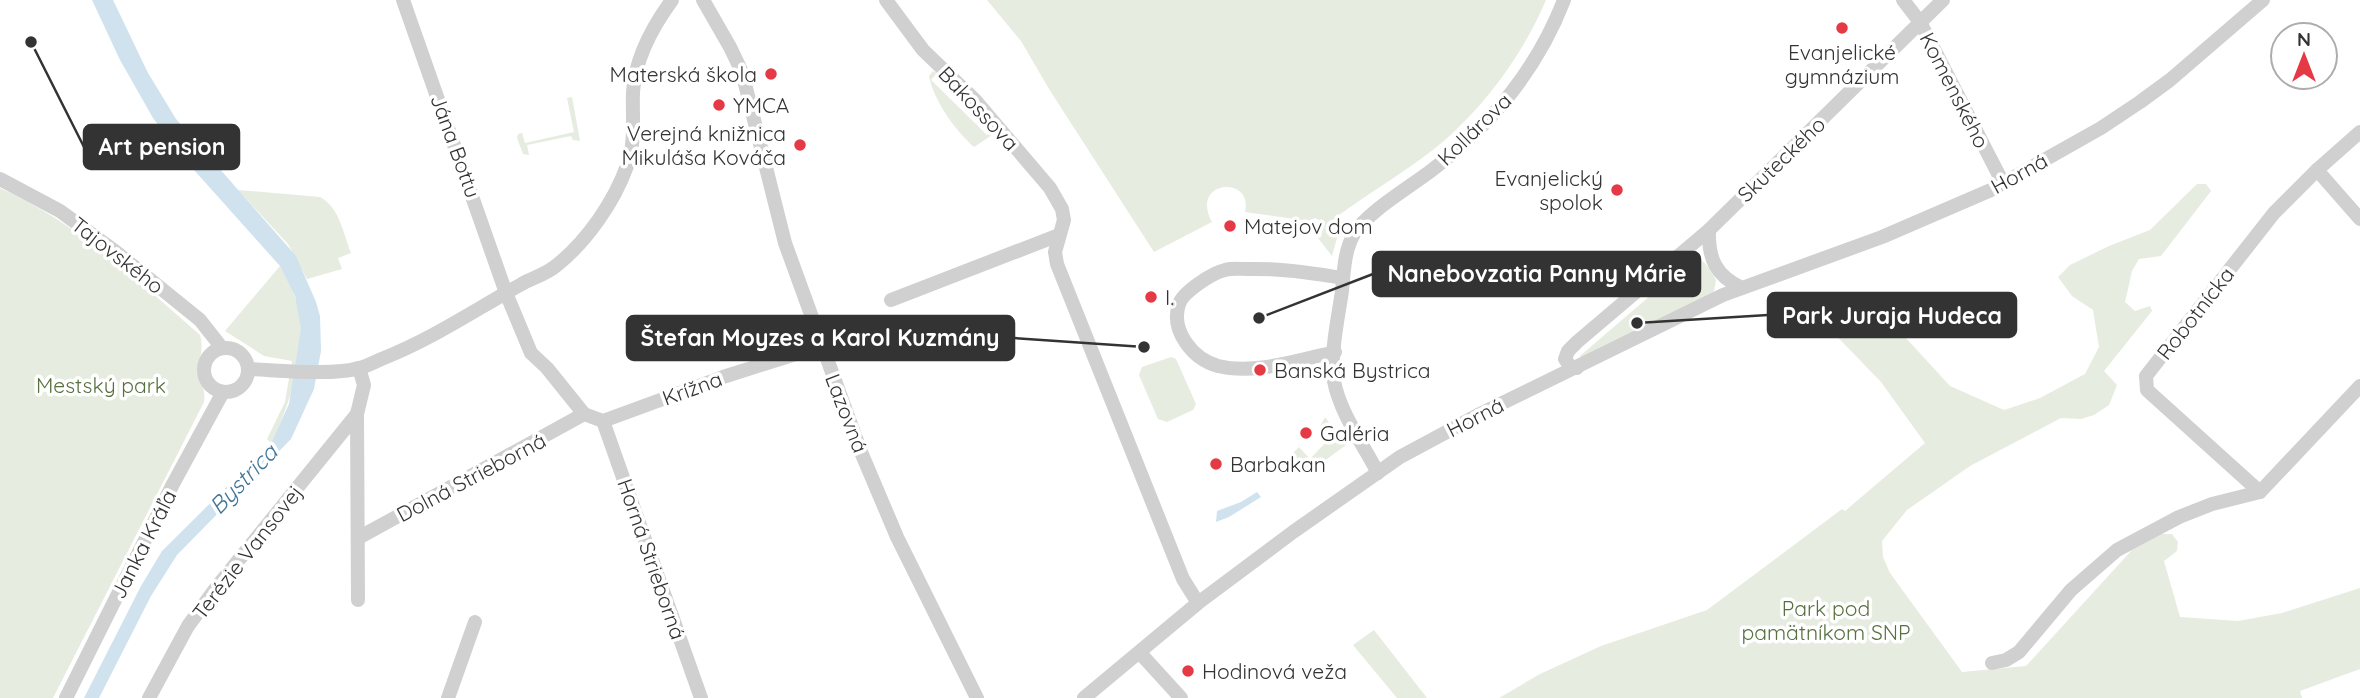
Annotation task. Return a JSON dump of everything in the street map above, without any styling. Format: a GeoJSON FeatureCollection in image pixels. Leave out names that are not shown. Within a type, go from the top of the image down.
{"type":"FeatureCollection","features":[{"type":"Feature","properties":{"kind":"street","name":"Jána Bottu"},"geometry":{"type":"LineString","coordinates":[[403,0],[506,293],[531,353],[547,368],[584,415]]}},
{"type":"Feature","properties":{"kind":"street"},"geometry":{"type":"LineString","coordinates":[[248,369],[323,371],[359,368],[400,352],[555,267],[576,248],[614,194],[629,163],[637,71],[657,22],[672,0]]}},
{"type":"Feature","properties":{"kind":"street","name":"Lazovná"},"geometry":{"type":"LineString","coordinates":[[703,0],[742,72],[785,243],[861,452],[897,537],[977,698]]}},
{"type":"Feature","properties":{"kind":"street","name":"Bakossova"},"geometry":{"type":"LineString","coordinates":[[886,0],[923,50],[975,100],[1040,175],[1062,209],[1064,220],[1059,235]]}},
{"type":"Feature","properties":{"kind":"street","name":"Kollárova"},"geometry":{"type":"LineString","coordinates":[[1343,278],[1354,233],[1371,216],[1451,156],[1492,117],[1534,63],[1564,0]]}},
{"type":"Feature","properties":{"kind":"street","name":"Komenského"},"geometry":{"type":"LineString","coordinates":[[1903,0],[1920,22],[2003,184]]}},
{"type":"Feature","properties":{"kind":"street","name":"Skuteckého"},"geometry":{"type":"LineString","coordinates":[[1709,230],[1943,0]]}},
{"type":"Feature","properties":{"kind":"street","name":"Horná"},"geometry":{"type":"LineString","coordinates":[[1084,698],[1198,603],[1378,473],[1427,441],[1742,288],[1882,237],[2003,184],[2101,128],[2140,102],[2170,80],[2263,0]]}},
{"type":"Feature","properties":{"kind":"street","name":"Robotnícka"},"geometry":{"type":"LineString","coordinates":[[2259,492],[2147,390],[2146,376],[2274,213],[2360,132]]}},
{"type":"Feature","properties":{"kind":"street"},"geometry":{"type":"LineString","coordinates":[[2317,170],[2360,219]]}},
{"type":"Feature","properties":{"kind":"street","name":"Tajovského"},"geometry":{"type":"LineString","coordinates":[[0,179],[60,211],[116,252],[200,320],[222,348]]}},
{"type":"Feature","properties":{"kind":"street"},"geometry":{"type":"LineString","coordinates":[[1709,230],[1712,259],[1728,281],[1742,288]]}},
{"type":"Feature","properties":{"kind":"street"},"geometry":{"type":"LineString","coordinates":[[1577,368],[1570,366],[1565,359],[1568,351],[1709,230]]}},
{"type":"Feature","properties":{"kind":"street"},"geometry":{"type":"LineString","coordinates":[[891,300],[1059,235]]}},
{"type":"Feature","properties":{"kind":"street"},"geometry":{"type":"LineString","coordinates":[[1059,235],[1055,252],[1057,264],[1183,579],[1198,603]]}},
{"type":"Feature","properties":{"kind":"street"},"geometry":{"type":"LineString","coordinates":[[1335,352],[1245,369],[1216,366],[1190,350],[1178,328],[1179,303],[1197,284],[1225,270],[1273,268],[1343,278],[1334,381],[1339,397],[1378,473]]}},
{"type":"Feature","properties":{"kind":"street","name":"Krížna"},"geometry":{"type":"LineString","coordinates":[[603,421],[723,377],[821,346]]}},
{"type":"Feature","properties":{"kind":"street"},"geometry":{"type":"LineString","coordinates":[[222,348],[239,353],[248,369],[241,386],[223,392],[210,386],[204,367],[210,354],[222,348]]}},
{"type":"Feature","properties":{"kind":"street"},"geometry":{"type":"LineString","coordinates":[[358,600],[358,414],[364,385],[359,368]]}},
{"type":"Feature","properties":{"kind":"street"},"geometry":{"type":"LineString","coordinates":[[1992,663],[2019,653],[2071,590],[2117,550],[2212,503],[2259,492],[2360,386]]}},
{"type":"Feature","properties":{"kind":"street","name":"Janka Kráľa"},"geometry":{"type":"LineString","coordinates":[[66,698],[173,484],[223,392]]}},
{"type":"Feature","properties":{"kind":"street","name":"Terézie Vansovej"},"geometry":{"type":"LineString","coordinates":[[149,698],[160,673],[195,616],[358,414]]}},
{"type":"Feature","properties":{"kind":"street"},"geometry":{"type":"LineString","coordinates":[[584,415],[603,421]]}},
{"type":"Feature","properties":{"kind":"street","name":"Dolná Strieborná"},"geometry":{"type":"LineString","coordinates":[[358,538],[584,415]]}},
{"type":"Feature","properties":{"kind":"street","name":"Horná Strieborná"},"geometry":{"type":"LineString","coordinates":[[603,421],[701,698]]}},
{"type":"Feature","properties":{"kind":"street"},"geometry":{"type":"LineString","coordinates":[[448,698],[475,622]]}},
{"type":"Feature","properties":{"kind":"street"},"geometry":{"type":"LineString","coordinates":[[1140,653],[1181,698]]}},
{"type":"Feature","properties":{"kind":"green space"},"geometry":{"type":"Polygon","coordinates":[[[987,0],[1546,0],[1516,57],[1490,93],[1461,125],[1420,159],[1339,215],[1340,227],[1332,256],[1318,238],[1321,237],[1323,226],[1319,220],[1315,218],[1308,221],[1245,212],[1245,200],[1240,192],[1223,187],[1209,198],[1207,208],[1212,222],[1154,252],[1021,41],[987,0]]]}},
{"type":"Feature","properties":{"kind":"green space"},"geometry":{"type":"Polygon","coordinates":[[[933,71],[937,73],[931,80],[987,135],[993,129],[995,133],[974,147],[967,140],[953,124],[935,95],[929,76],[933,71]]]}},
{"type":"Feature","properties":{"kind":"green space"},"geometry":{"type":"Polygon","coordinates":[[[572,97],[580,141],[573,140],[571,136],[527,145],[529,155],[523,154],[518,134],[522,133],[525,143],[574,132],[567,98],[572,97]]]}},
{"type":"Feature","properties":{"kind":"green space","name":"Park pod pamätníkom SNP"},"geometry":{"type":"Polygon","coordinates":[[[2197,184],[2206,184],[2211,191],[2161,256],[2139,259],[2132,271],[2125,302],[2135,311],[2150,306],[2152,311],[2104,371],[2117,385],[2109,405],[2094,415],[2081,419],[2061,418],[1970,466],[1907,510],[1882,541],[1883,557],[1890,573],[1962,672],[2026,666],[2132,550],[2162,534],[2172,534],[2178,542],[2177,551],[2164,561],[2180,617],[2238,621],[2282,613],[2360,588],[2360,669],[2300,691],[2302,698],[1499,698],[1540,674],[1601,646],[1707,610],[1842,509],[1845,511],[1925,443],[1881,382],[1824,323],[1846,313],[1861,331],[1884,326],[1906,338],[1950,386],[2004,410],[2040,398],[2085,374],[2099,347],[2093,310],[2072,296],[2058,277],[2070,265],[2150,230],[2197,184]]]}},
{"type":"Feature","properties":{"kind":"green space","name":"Mestský park"},"geometry":{"type":"Polygon","coordinates":[[[0,188],[81,235],[200,335],[201,340],[200,369],[204,402],[53,698],[0,698],[0,188]]]}},
{"type":"Feature","properties":{"kind":"green space"},"geometry":{"type":"Polygon","coordinates":[[[238,190],[320,197],[327,202],[340,222],[351,253],[338,258],[342,269],[307,279],[288,244],[238,190]]]}},
{"type":"Feature","properties":{"kind":"green space"},"geometry":{"type":"Polygon","coordinates":[[[1693,259],[1704,262],[1716,280],[1714,291],[1710,295],[1581,359],[1580,356],[1693,259]]]}},
{"type":"Feature","properties":{"kind":"green space"},"geometry":{"type":"Polygon","coordinates":[[[280,266],[297,303],[301,341],[293,387],[271,443],[267,439],[285,402],[292,361],[264,356],[225,331],[280,266]]]}},
{"type":"Feature","properties":{"kind":"green space"},"geometry":{"type":"Polygon","coordinates":[[[1171,357],[1176,359],[1196,404],[1193,410],[1167,422],[1158,419],[1139,375],[1142,367],[1171,357]]]}},
{"type":"Feature","properties":{"kind":"green space"},"geometry":{"type":"Polygon","coordinates":[[[1325,417],[1346,445],[1305,475],[1290,456],[1299,447],[1310,459],[1330,438],[1320,427],[1325,417]]]}},
{"type":"Feature","properties":{"kind":"green space"},"geometry":{"type":"Polygon","coordinates":[[[1374,630],[1427,698],[1397,698],[1353,645],[1374,630]]]}},
{"type":"Feature","properties":{"kind":"water","name":"Bystrica"},"geometry":{"type":"Polygon","coordinates":[[[92,0],[113,0],[148,73],[176,119],[296,256],[320,316],[321,351],[314,389],[291,439],[177,555],[151,596],[99,698],[84,698],[141,586],[162,551],[271,443],[289,404],[301,329],[295,296],[280,266],[186,161],[153,118],[120,60],[92,0]]]}},
{"type":"Feature","properties":{"kind":"water"},"geometry":{"type":"Polygon","coordinates":[[[1257,492],[1261,497],[1216,522],[1217,511],[1241,502],[1257,492]]]}},
{"type":"Feature","properties":{"kind":"place","name":"Evanjelické gymnázium"},"geometry":{"type":"Point","coordinates":[1842,28]}},
{"type":"Feature","properties":{"kind":"place","name":"Art pension"},"geometry":{"type":"Point","coordinates":[31,42]}},
{"type":"Feature","properties":{"kind":"place","name":"Materská škola"},"geometry":{"type":"Point","coordinates":[771,74]}},
{"type":"Feature","properties":{"kind":"place","name":"YMCA"},"geometry":{"type":"Point","coordinates":[719,105]}},
{"type":"Feature","properties":{"kind":"place","name":"Verejná knižnica Mikuláša Kováča"},"geometry":{"type":"Point","coordinates":[800,145]}},
{"type":"Feature","properties":{"kind":"place","name":"Evanjelický spolok"},"geometry":{"type":"Point","coordinates":[1617,190]}},
{"type":"Feature","properties":{"kind":"place","name":"Matejov dom"},"geometry":{"type":"Point","coordinates":[1230,226]}},
{"type":"Feature","properties":{"kind":"place","name":"I."},"geometry":{"type":"Point","coordinates":[1151,297]}},
{"type":"Feature","properties":{"kind":"place","name":"Nanebovzatia Panny Márie"},"geometry":{"type":"Point","coordinates":[1259,318]}},
{"type":"Feature","properties":{"kind":"place","name":"Park Juraja Hudeca"},"geometry":{"type":"Point","coordinates":[1637,323]}},
{"type":"Feature","properties":{"kind":"place","name":"Štefan Moyzes a Karol Kuzmány"},"geometry":{"type":"Point","coordinates":[1144,347]}},
{"type":"Feature","properties":{"kind":"place","name":"Banská Bystrica"},"geometry":{"type":"Point","coordinates":[1260,370]}},
{"type":"Feature","properties":{"kind":"place","name":"Galéria"},"geometry":{"type":"Point","coordinates":[1306,433]}},
{"type":"Feature","properties":{"kind":"place","name":"Barbakan"},"geometry":{"type":"Point","coordinates":[1216,464]}},
{"type":"Feature","properties":{"kind":"place","name":"Hodinová veža"},"geometry":{"type":"Point","coordinates":[1188,671]}}]}
